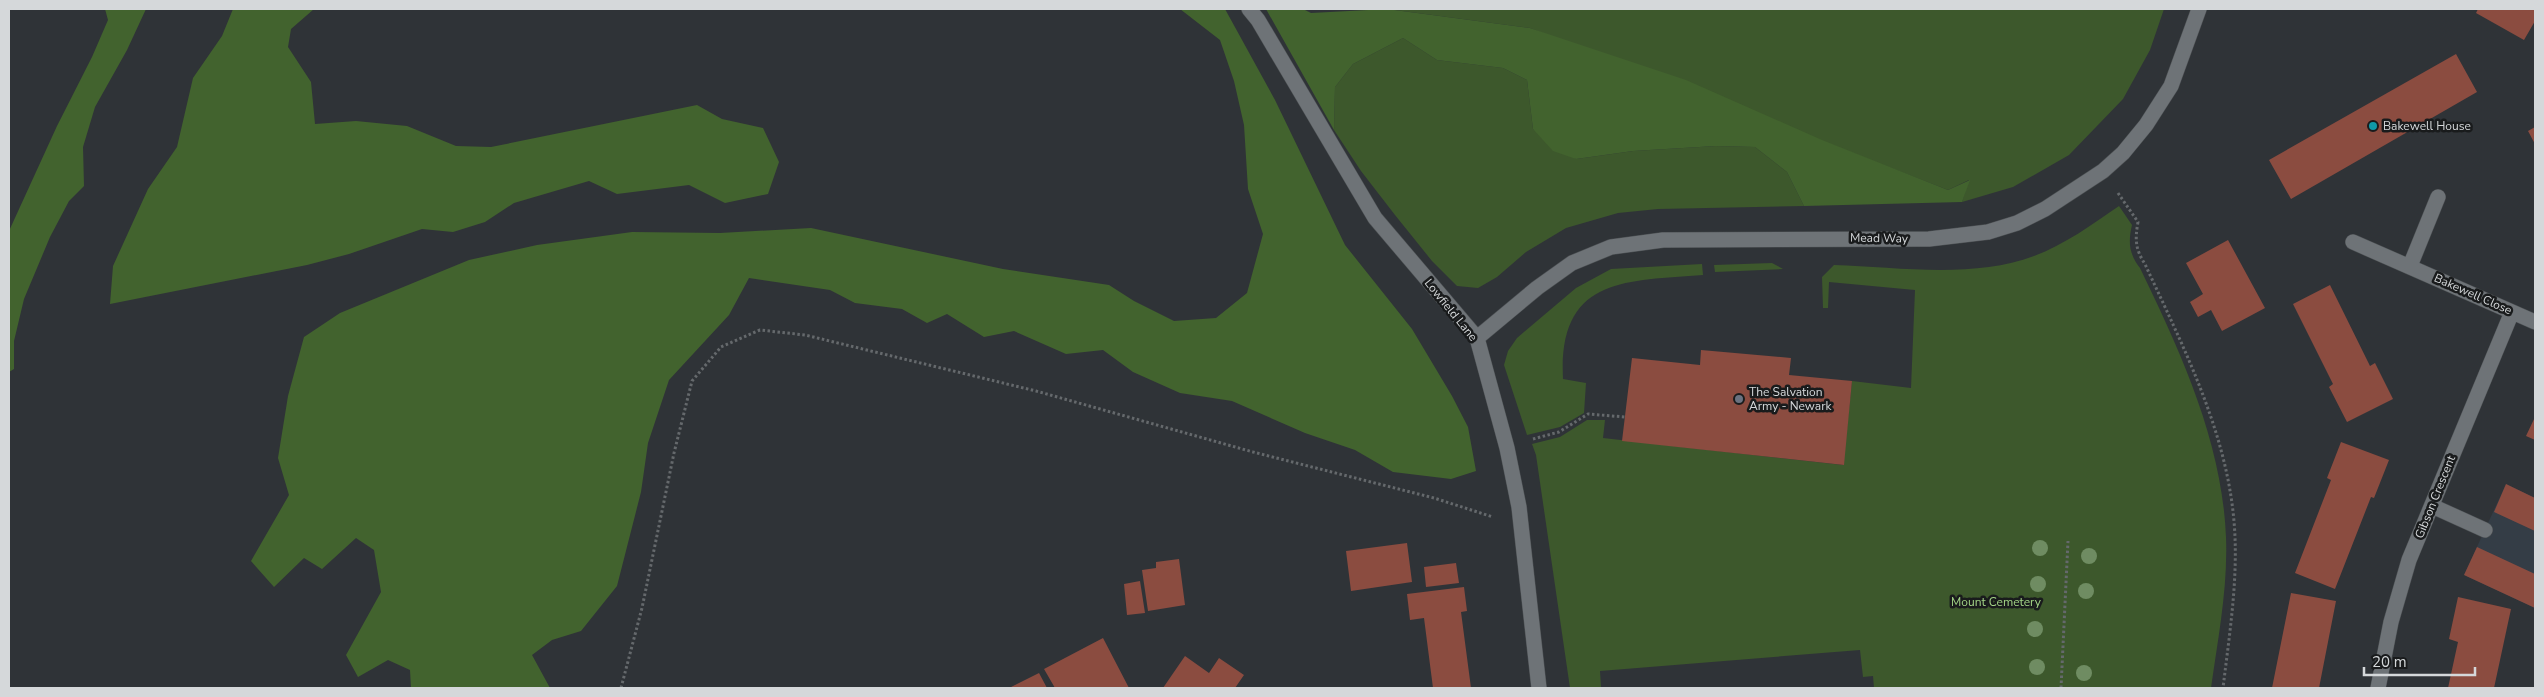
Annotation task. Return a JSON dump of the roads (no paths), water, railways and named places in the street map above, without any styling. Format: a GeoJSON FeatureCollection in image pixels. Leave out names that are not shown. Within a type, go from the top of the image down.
{"type":"FeatureCollection","features":[{"type":"Feature","properties":{"kind":"street","name":"Lowfield Lane"},"geometry":{"type":"LineString","coordinates":[[1249,9],[1258,20],[1375,218],[1477,338],[1506,448],[1522,527],[1539,688]]}},
{"type":"Feature","properties":{"kind":"street","name":"Mead Way"},"geometry":{"type":"LineString","coordinates":[[1477,338],[1537,288],[1572,263],[1611,247],[1663,240],[1929,239],[1988,232],[2017,223],[2045,209],[2103,172],[2123,153],[2146,125],[2171,86],[2199,9]]}},
{"type":"Feature","properties":{"kind":"street"},"geometry":{"type":"LineString","coordinates":[[2410,266],[2438,197]]}},
{"type":"Feature","properties":{"kind":"street","name":"Bakewell Close"},"geometry":{"type":"LineString","coordinates":[[2352,242],[2535,322]]}},
{"type":"Feature","properties":{"kind":"street","name":"Gibson Crescent"},"geometry":{"type":"LineString","coordinates":[[2378,688],[2391,622],[2410,560],[2512,312]]}},
{"type":"Feature","properties":{"kind":"street"},"geometry":{"type":"LineString","coordinates":[[2432,506],[2485,530]]}},
{"type":"Feature","properties":{"kind":"place","name":"Bakewell House"},"geometry":{"type":"Point","coordinates":[2373,126]}},
{"type":"Feature","properties":{"kind":"place","name":"The Salvation Army - Newark"},"geometry":{"type":"Point","coordinates":[1739,399]}},
{"type":"Feature","properties":{"kind":"park label","name":"Mount Cemetery"},"geometry":{"type":"Point","coordinates":[1996,602]}}]}
